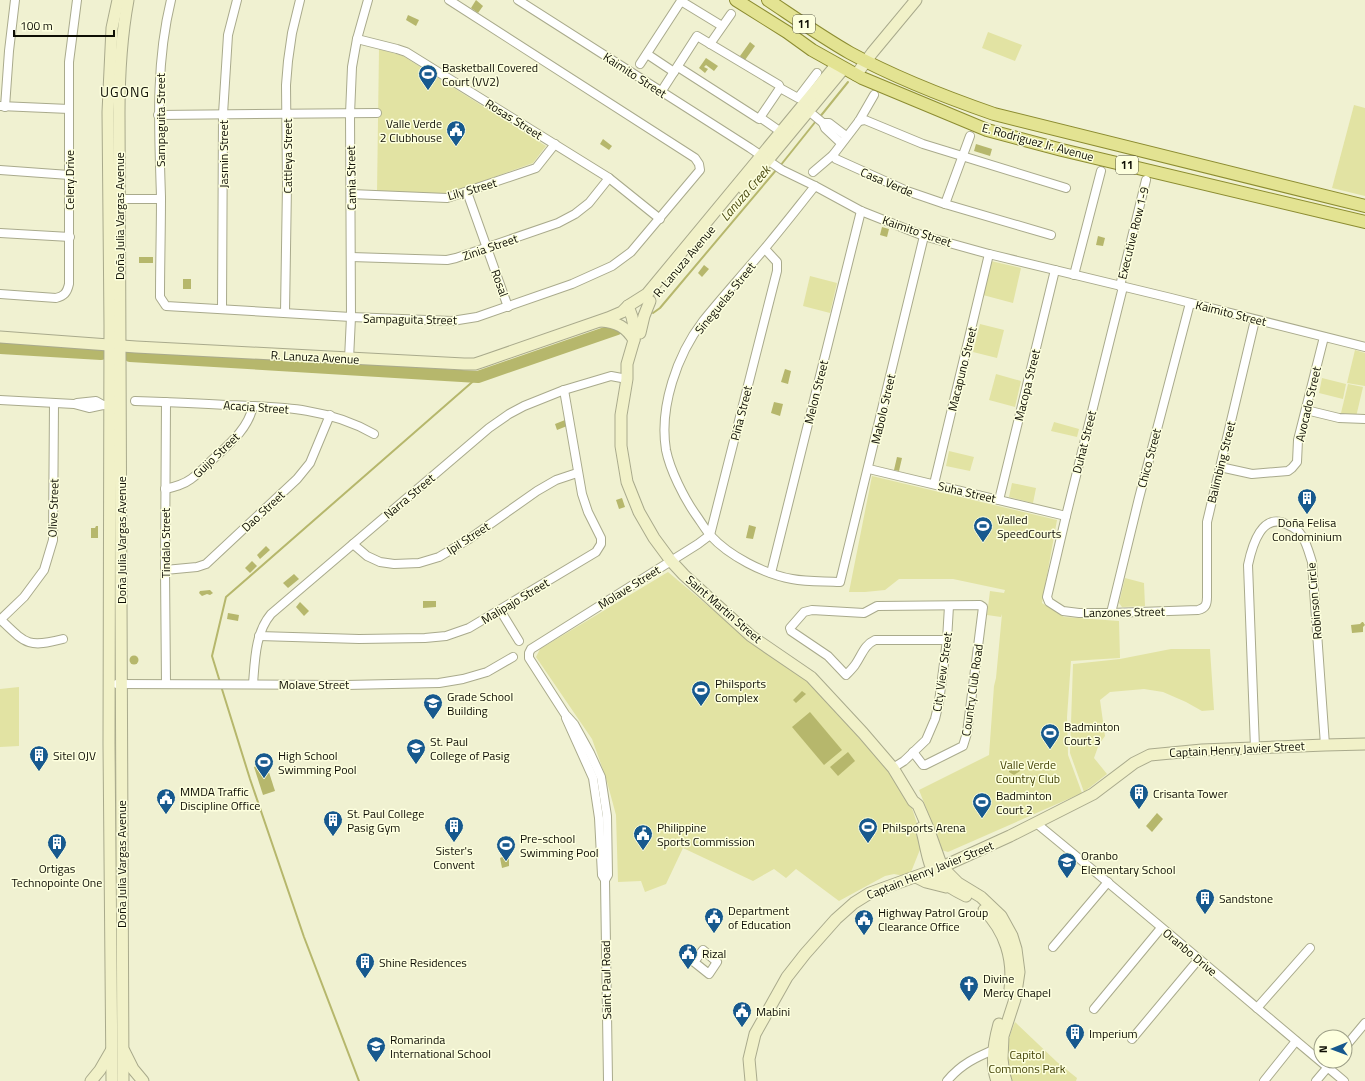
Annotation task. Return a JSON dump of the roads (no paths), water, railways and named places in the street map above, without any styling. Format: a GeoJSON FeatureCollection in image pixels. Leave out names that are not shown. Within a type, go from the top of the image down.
{"type":"FeatureCollection","features":[{"type":"Feature","properties":{"kind":"main road","name":"Doña Julia Vargas Avenue"},"geometry":{"type":"LineString","coordinates":[[114,200],[108,112],[112,28],[118,0]]}},
{"type":"Feature","properties":{"kind":"main road","name":"Doña Julia Vargas Avenue"},"geometry":{"type":"LineString","coordinates":[[123,1081],[117,1048],[109,745],[111,405],[115,345],[114,200],[119,65],[128,0]]}},
{"type":"Feature","properties":{"kind":"main road","name":"E. Rodriguez Jr. Avenue"},"geometry":{"type":"LineString","coordinates":[[736,0],[787,32],[812,50],[842,64],[856,75],[939,111],[988,130],[1062,150],[1365,222]]}},
{"type":"Feature","properties":{"kind":"main road","name":"E. Rodriguez Jr. Avenue"},"geometry":{"type":"LineString","coordinates":[[768,0],[841,47],[865,60],[946,97],[994,114],[1365,206]]}},
{"type":"Feature","properties":{"kind":"main road"},"geometry":{"type":"LineString","coordinates":[[856,75],[865,60],[916,0]]}},
{"type":"Feature","properties":{"kind":"main road"},"geometry":{"type":"LineString","coordinates":[[841,47],[842,64],[865,60]]}},
{"type":"Feature","properties":{"kind":"main road","name":"R. Lanuza Avenue"},"geometry":{"type":"LineString","coordinates":[[0,337],[349,359],[475,364],[600,321],[650,301],[772,163],[842,64]]}},
{"type":"Feature","properties":{"kind":"main road","name":"R. Lanuza Avenue"},"geometry":{"type":"LineString","coordinates":[[630,309],[647,294],[772,163],[780,132],[808,111]]}},
{"type":"Feature","properties":{"kind":"main road"},"geometry":{"type":"LineString","coordinates":[[600,321],[614,322],[637,337],[650,301]]}},
{"type":"Feature","properties":{"kind":"main road","name":"Saint Martin Street"},"geometry":{"type":"LineString","coordinates":[[630,309],[637,337],[628,364],[628,377],[621,431],[623,460],[627,482],[639,512],[654,538],[670,561],[751,636],[811,677],[893,768],[913,801],[918,805],[928,828],[937,869]]}},
{"type":"Feature","properties":{"kind":"main road","name":"Doña Julia Vargas Avenue"},"geometry":{"type":"LineString","coordinates":[[111,405],[121,684],[117,1048],[112,1081]]}},
{"type":"Feature","properties":{"kind":"main road","name":"Captain Henry Javier Street"},"geometry":{"type":"LineString","coordinates":[[751,1081],[749,1059],[755,1034],[787,977],[836,919],[854,903],[870,893],[937,869],[1036,823],[1093,794],[1134,763],[1150,755],[1184,751],[1365,744]]}},
{"type":"Feature","properties":{"kind":"main road"},"geometry":{"type":"LineString","coordinates":[[937,869],[937,878],[951,888],[978,903],[993,918],[1005,941],[1011,961],[1012,977],[1009,994],[997,1034],[998,1048],[995,1076],[997,1081]]}},
{"type":"Feature","properties":{"kind":"main road"},"geometry":{"type":"LineString","coordinates":[[937,869],[981,897],[1001,916],[1012,936],[1019,963],[1019,981],[1015,999],[998,1048],[1002,1058],[1006,1081]]}},
{"type":"Feature","properties":{"kind":"main road"},"geometry":{"type":"LineString","coordinates":[[916,877],[926,882],[951,888]]}},
{"type":"Feature","properties":{"kind":"main road"},"geometry":{"type":"LineString","coordinates":[[91,1081],[117,1048],[143,1081]]}},
{"type":"Feature","properties":{"kind":"street"},"geometry":{"type":"LineString","coordinates":[[15,0],[2,106],[69,109]]}},
{"type":"Feature","properties":{"kind":"street","name":"Celery Drive"},"geometry":{"type":"LineString","coordinates":[[0,294],[56,298],[63,296],[67,291],[69,284],[69,62],[77,0]]}},
{"type":"Feature","properties":{"kind":"street","name":"Sampaguita Street"},"geometry":{"type":"LineString","coordinates":[[171,0],[167,16],[160,66],[158,115],[161,199],[160,297],[166,306],[351,317],[452,321],[477,317],[508,307],[572,284],[612,266],[631,252],[700,170],[699,164],[695,158],[449,0]]}},
{"type":"Feature","properties":{"kind":"street","name":"Jasmin Street"},"geometry":{"type":"LineString","coordinates":[[222,309],[223,114],[228,35],[237,0]]}},
{"type":"Feature","properties":{"kind":"street","name":"Cattleya Street"},"geometry":{"type":"LineString","coordinates":[[285,313],[286,85],[292,33],[300,0]]}},
{"type":"Feature","properties":{"kind":"street","name":"Camia Street"},"geometry":{"type":"LineString","coordinates":[[349,359],[351,317],[350,114],[352,67],[368,0]]}},
{"type":"Feature","properties":{"kind":"street","name":"Kaimito Street"},"geometry":{"type":"LineString","coordinates":[[518,0],[772,163],[861,211],[924,236],[989,254],[1365,347]]}},
{"type":"Feature","properties":{"kind":"street"},"geometry":{"type":"LineString","coordinates":[[640,64],[681,0],[722,26]]}},
{"type":"Feature","properties":{"kind":"street"},"geometry":{"type":"LineString","coordinates":[[710,44],[731,14]]}},
{"type":"Feature","properties":{"kind":"street"},"geometry":{"type":"LineString","coordinates":[[662,92],[697,36],[798,98],[817,73]]}},
{"type":"Feature","properties":{"kind":"street","name":"Rosas Street"},"geometry":{"type":"LineString","coordinates":[[358,39],[406,52],[609,178],[660,219]]}},
{"type":"Feature","properties":{"kind":"street"},"geometry":{"type":"LineString","coordinates":[[647,54],[757,118],[761,118],[780,132]]}},
{"type":"Feature","properties":{"kind":"street"},"geometry":{"type":"LineString","coordinates":[[761,118],[780,88]]}},
{"type":"Feature","properties":{"kind":"street"},"geometry":{"type":"LineString","coordinates":[[813,172],[833,155],[846,136],[859,121],[874,95]]}},
{"type":"Feature","properties":{"kind":"street"},"geometry":{"type":"LineString","coordinates":[[808,111],[823,122],[829,123],[846,136]]}},
{"type":"Feature","properties":{"kind":"street"},"geometry":{"type":"LineString","coordinates":[[158,115],[377,113]]}},
{"type":"Feature","properties":{"kind":"street"},"geometry":{"type":"LineString","coordinates":[[859,121],[865,120],[923,144],[1066,188]]}},
{"type":"Feature","properties":{"kind":"street"},"geometry":{"type":"LineString","coordinates":[[823,122],[825,128],[841,143]]}},
{"type":"Feature","properties":{"kind":"street"},"geometry":{"type":"LineString","coordinates":[[945,204],[970,136]]}},
{"type":"Feature","properties":{"kind":"street","name":"Lily Street"},"geometry":{"type":"LineString","coordinates":[[351,194],[447,198],[536,168],[555,144]]}},
{"type":"Feature","properties":{"kind":"street","name":"Casa Verde"},"geometry":{"type":"LineString","coordinates":[[833,155],[836,159],[852,167],[907,191],[945,204],[1051,235]]}},
{"type":"Feature","properties":{"kind":"street"},"geometry":{"type":"LineString","coordinates":[[0,170],[69,175]]}},
{"type":"Feature","properties":{"kind":"street"},"geometry":{"type":"LineString","coordinates":[[1074,275],[1101,171]]}},
{"type":"Feature","properties":{"kind":"street","name":"Zinia Street"},"geometry":{"type":"LineString","coordinates":[[351,257],[447,260],[487,248],[558,223],[575,214],[589,202],[609,178]]}},
{"type":"Feature","properties":{"kind":"street","name":"Executive Row 1-9"},"geometry":{"type":"LineString","coordinates":[[1121,286],[1146,180]]}},
{"type":"Feature","properties":{"kind":"street","name":"Sineguelas Street"},"geometry":{"type":"LineString","coordinates":[[815,186],[765,249],[703,322],[678,366],[670,389],[667,406],[665,428],[666,450],[673,471],[690,507],[710,535],[724,548],[741,559],[771,573],[791,579],[840,582]]}},
{"type":"Feature","properties":{"kind":"street","name":"Rosal"},"geometry":{"type":"LineString","coordinates":[[467,192],[508,307]]}},
{"type":"Feature","properties":{"kind":"street"},"geometry":{"type":"LineString","coordinates":[[114,200],[161,199]]}},
{"type":"Feature","properties":{"kind":"street","name":"Melon Street"},"geometry":{"type":"LineString","coordinates":[[771,573],[861,211]]}},
{"type":"Feature","properties":{"kind":"street"},"geometry":{"type":"LineString","coordinates":[[0,233],[70,237]]}},
{"type":"Feature","properties":{"kind":"street","name":"Mabolo Street"},"geometry":{"type":"LineString","coordinates":[[840,582],[924,236]]}},
{"type":"Feature","properties":{"kind":"street","name":"Piña Street"},"geometry":{"type":"LineString","coordinates":[[710,535],[777,271],[777,262],[765,249]]}},
{"type":"Feature","properties":{"kind":"street","name":"Macapuno Street"},"geometry":{"type":"LineString","coordinates":[[934,484],[989,254]]}},
{"type":"Feature","properties":{"kind":"street","name":"Macopa Street"},"geometry":{"type":"LineString","coordinates":[[999,500],[1055,270]]}},
{"type":"Feature","properties":{"kind":"street","name":"Duhat Street"},"geometry":{"type":"LineString","coordinates":[[1047,597],[1121,286]]}},
{"type":"Feature","properties":{"kind":"street","name":"Chico Street"},"geometry":{"type":"LineString","coordinates":[[1111,613],[1139,498],[1190,303]]}},
{"type":"Feature","properties":{"kind":"street","name":"Balimbing Street"},"geometry":{"type":"LineString","coordinates":[[1206,606],[1207,522],[1255,320]]}},
{"type":"Feature","properties":{"kind":"street","name":"Avocado Street"},"geometry":{"type":"LineString","coordinates":[[1220,467],[1252,474],[1288,471],[1297,462],[1298,440],[1324,337]]}},
{"type":"Feature","properties":{"kind":"street","name":"Narra Street"},"geometry":{"type":"LineString","coordinates":[[253,684],[255,656],[260,636],[264,623],[271,614],[489,428],[509,414],[524,406],[564,390],[611,376],[628,377]]}},
{"type":"Feature","properties":{"kind":"street","name":"Malipajo Street"},"geometry":{"type":"LineString","coordinates":[[260,636],[359,639],[446,636],[469,628],[596,552],[601,544],[601,538],[588,512],[582,494],[564,390]]}},
{"type":"Feature","properties":{"kind":"street"},"geometry":{"type":"LineString","coordinates":[[0,400],[74,404],[96,401],[111,405]]}},
{"type":"Feature","properties":{"kind":"street","name":"Acacia Street"},"geometry":{"type":"LineString","coordinates":[[134,401],[289,408],[330,415],[357,425],[374,434]]}},
{"type":"Feature","properties":{"kind":"street","name":"Olive Street"},"geometry":{"type":"LineString","coordinates":[[0,620],[24,597],[44,570],[53,540],[54,402]]}},
{"type":"Feature","properties":{"kind":"street","name":"Tindalo Street"},"geometry":{"type":"LineString","coordinates":[[166,402],[166,684]]}},
{"type":"Feature","properties":{"kind":"street","name":"Guijo Street"},"geometry":{"type":"LineString","coordinates":[[165,489],[179,486],[191,479],[226,447],[239,434],[251,415],[253,406]]}},
{"type":"Feature","properties":{"kind":"street"},"geometry":{"type":"LineString","coordinates":[[1306,410],[1340,418],[1365,419]]}},
{"type":"Feature","properties":{"kind":"street","name":"Dao Street"},"geometry":{"type":"LineString","coordinates":[[165,570],[197,567],[206,564],[297,479],[310,463],[330,415]]}},
{"type":"Feature","properties":{"kind":"street","name":"Suha Street"},"geometry":{"type":"LineString","coordinates":[[868,469],[1066,516]]}},
{"type":"Feature","properties":{"kind":"street","name":"Ipil Street"},"geometry":{"type":"LineString","coordinates":[[353,544],[367,556],[380,562],[394,564],[419,563],[439,557],[469,539],[537,491],[556,480],[577,472]]}},
{"type":"Feature","properties":{"kind":"street","name":"Robinson Circle"},"geometry":{"type":"LineString","coordinates":[[1255,748],[1248,565],[1251,550],[1258,536],[1265,526],[1274,521],[1284,522],[1302,535],[1312,562],[1325,745]]}},
{"type":"Feature","properties":{"kind":"street"},"geometry":{"type":"LineString","coordinates":[[670,561],[710,535]]}},
{"type":"Feature","properties":{"kind":"street","name":"Molave Street"},"geometry":{"type":"LineString","coordinates":[[529,653],[531,649],[670,561]]}},
{"type":"Feature","properties":{"kind":"street","name":"Lanzones Street"},"geometry":{"type":"LineString","coordinates":[[1047,597],[1049,602],[1063,611],[1079,613],[1198,610],[1203,609],[1206,606]]}},
{"type":"Feature","properties":{"kind":"street","name":"Country Club Road"},"geometry":{"type":"LineString","coordinates":[[913,752],[923,765],[927,764],[963,746],[967,733],[983,607],[980,605],[949,606]]}},
{"type":"Feature","properties":{"kind":"street"},"geometry":{"type":"LineString","coordinates":[[947,640],[876,640],[870,642],[846,675],[828,656],[790,630],[790,628],[804,612],[812,610],[864,613],[877,606],[949,606]]}},
{"type":"Feature","properties":{"kind":"street","name":"City View Street"},"geometry":{"type":"LineString","coordinates":[[893,768],[904,761],[926,740],[935,719],[939,702],[947,640],[949,606]]}},
{"type":"Feature","properties":{"kind":"street"},"geometry":{"type":"LineString","coordinates":[[500,610],[519,642]]}},
{"type":"Feature","properties":{"kind":"street"},"geometry":{"type":"LineString","coordinates":[[0,620],[20,639],[25,641],[41,644],[63,639]]}},
{"type":"Feature","properties":{"kind":"street","name":"Saint Paul Road"},"geometry":{"type":"LineString","coordinates":[[529,653],[529,658],[565,714],[574,724],[584,740],[601,777],[607,816],[608,875],[605,880],[608,1081]]}},
{"type":"Feature","properties":{"kind":"street","name":"Molave Street"},"geometry":{"type":"LineString","coordinates":[[110,684],[346,685],[439,683],[463,679],[487,672],[513,657]]}},
{"type":"Feature","properties":{"kind":"street","name":"Oranbo Drive"},"geometry":{"type":"LineString","coordinates":[[1036,823],[1108,882],[1198,960],[1296,1041],[1313,1052]]}},
{"type":"Feature","properties":{"kind":"street"},"geometry":{"type":"LineString","coordinates":[[1053,947],[1108,882]]}},
{"type":"Feature","properties":{"kind":"street"},"geometry":{"type":"LineString","coordinates":[[1094,1009],[1161,928]]}},
{"type":"Feature","properties":{"kind":"street"},"geometry":{"type":"LineString","coordinates":[[1257,1008],[1310,948]]}},
{"type":"Feature","properties":{"kind":"street"},"geometry":{"type":"LineString","coordinates":[[1132,1039],[1198,960]]}},
{"type":"Feature","properties":{"kind":"street"},"geometry":{"type":"LineString","coordinates":[[1353,1037],[1365,1023]]}},
{"type":"Feature","properties":{"kind":"street"},"geometry":{"type":"LineString","coordinates":[[1264,1081],[1296,1041]]}},
{"type":"Feature","properties":{"kind":"street"},"geometry":{"type":"LineString","coordinates":[[947,1081],[967,1062],[998,1048]]}},
{"type":"Feature","properties":{"kind":"street"},"geometry":{"type":"LineString","coordinates":[[1316,1081],[1326,1069]]}},
{"type":"Feature","properties":{"kind":"street","name":"Oranbo Drive"},"geometry":{"type":"LineString","coordinates":[[1334,1069],[1344,1081]]}},
{"type":"Feature","properties":{"kind":"waterway","name":"Lanuza Creek"},"geometry":{"type":"LineString","coordinates":[[819,118],[848,82]]}},
{"type":"Feature","properties":{"kind":"waterway","name":"Lanuza Creek"},"geometry":{"type":"LineString","coordinates":[[780,166],[816,121]]}},
{"type":"Feature","properties":{"kind":"waterway","name":"Lanuza Creek"},"geometry":{"type":"LineString","coordinates":[[653,313],[660,308],[777,169]]}},
{"type":"Feature","properties":{"kind":"waterway"},"geometry":{"type":"LineString","coordinates":[[130,356],[478,377],[617,329]]}},
{"type":"Feature","properties":{"kind":"waterway"},"geometry":{"type":"LineString","coordinates":[[0,348],[101,354]]}},
{"type":"Feature","properties":{"kind":"waterway"},"geometry":{"type":"LineString","coordinates":[[220,682],[212,656],[226,597],[478,377]]}},
{"type":"Feature","properties":{"kind":"waterway"},"geometry":{"type":"LineString","coordinates":[[221,686],[250,779],[304,937],[359,1081]]}},
{"type":"Feature","properties":{"kind":"place","name":"Basketball Covered Court (VV2)"},"geometry":{"type":"Point","coordinates":[428,91]}},
{"type":"Feature","properties":{"kind":"place","name":"Valle Verde 2 Clubhouse"},"geometry":{"type":"Point","coordinates":[456,147]}},
{"type":"Feature","properties":{"kind":"place","name":"Doña Felisa Condominium"},"geometry":{"type":"Point","coordinates":[1307,515]}},
{"type":"Feature","properties":{"kind":"place","name":"Valled SpeedCourts"},"geometry":{"type":"Point","coordinates":[983,543]}},
{"type":"Feature","properties":{"kind":"place","name":"Philsports Complex"},"geometry":{"type":"Point","coordinates":[701,707]}},
{"type":"Feature","properties":{"kind":"place","name":"Grade School Building"},"geometry":{"type":"Point","coordinates":[433,720]}},
{"type":"Feature","properties":{"kind":"place","name":"Badminton Court 3"},"geometry":{"type":"Point","coordinates":[1050,750]}},
{"type":"Feature","properties":{"kind":"place","name":"St. Paul College of Pasig"},"geometry":{"type":"Point","coordinates":[416,765]}},
{"type":"Feature","properties":{"kind":"place","name":"Sitel OJV"},"geometry":{"type":"Point","coordinates":[39,772]}},
{"type":"Feature","properties":{"kind":"place","name":"High School Swimming Pool"},"geometry":{"type":"Point","coordinates":[264,779]}},
{"type":"Feature","properties":{"kind":"place","name":"Crisanta Tower"},"geometry":{"type":"Point","coordinates":[1139,810]}},
{"type":"Feature","properties":{"kind":"place","name":"MMDA Traffic Discipline Office"},"geometry":{"type":"Point","coordinates":[166,815]}},
{"type":"Feature","properties":{"kind":"place","name":"Badminton Court 2"},"geometry":{"type":"Point","coordinates":[982,819]}},
{"type":"Feature","properties":{"kind":"place","name":"St. Paul College Pasig Gym"},"geometry":{"type":"Point","coordinates":[333,837]}},
{"type":"Feature","properties":{"kind":"place","name":"Sister's Convent"},"geometry":{"type":"Point","coordinates":[454,843]}},
{"type":"Feature","properties":{"kind":"place","name":"Philsports Arena"},"geometry":{"type":"Point","coordinates":[868,844]}},
{"type":"Feature","properties":{"kind":"place","name":"Philippine Sports Commission"},"geometry":{"type":"Point","coordinates":[643,851]}},
{"type":"Feature","properties":{"kind":"place","name":"Ortigas Technopointe One"},"geometry":{"type":"Point","coordinates":[57,860]}},
{"type":"Feature","properties":{"kind":"place","name":"Pre-school Swimming Pool"},"geometry":{"type":"Point","coordinates":[506,862]}},
{"type":"Feature","properties":{"kind":"place","name":"Oranbo Elementary School"},"geometry":{"type":"Point","coordinates":[1067,879]}},
{"type":"Feature","properties":{"kind":"place","name":"Sandstone"},"geometry":{"type":"Point","coordinates":[1205,915]}},
{"type":"Feature","properties":{"kind":"place","name":"Department of Education"},"geometry":{"type":"Point","coordinates":[714,934]}},
{"type":"Feature","properties":{"kind":"place","name":"Highway Patrol Group Clearance Office"},"geometry":{"type":"Point","coordinates":[864,936]}},
{"type":"Feature","properties":{"kind":"place","name":"Rizal"},"geometry":{"type":"Point","coordinates":[688,970]}},
{"type":"Feature","properties":{"kind":"place","name":"Shine Residences"},"geometry":{"type":"Point","coordinates":[365,979]}},
{"type":"Feature","properties":{"kind":"place","name":"Divine Mercy Chapel"},"geometry":{"type":"Point","coordinates":[969,1002]}},
{"type":"Feature","properties":{"kind":"place","name":"Mabini"},"geometry":{"type":"Point","coordinates":[742,1028]}},
{"type":"Feature","properties":{"kind":"place","name":"Imperium"},"geometry":{"type":"Point","coordinates":[1075,1050]}},
{"type":"Feature","properties":{"kind":"place","name":"Romarinda International School"},"geometry":{"type":"Point","coordinates":[376,1063]}},
{"type":"Feature","properties":{"kind":"district","name":"UGONG"},"geometry":{"type":"Point","coordinates":[125,91]}},
{"type":"Feature","properties":{"kind":"park label","name":"Valle Verde Country Club"},"geometry":{"type":"Point","coordinates":[1028,771]}},
{"type":"Feature","properties":{"kind":"park label","name":"Capitol Commons Park"},"geometry":{"type":"Point","coordinates":[1027,1061]}}]}
